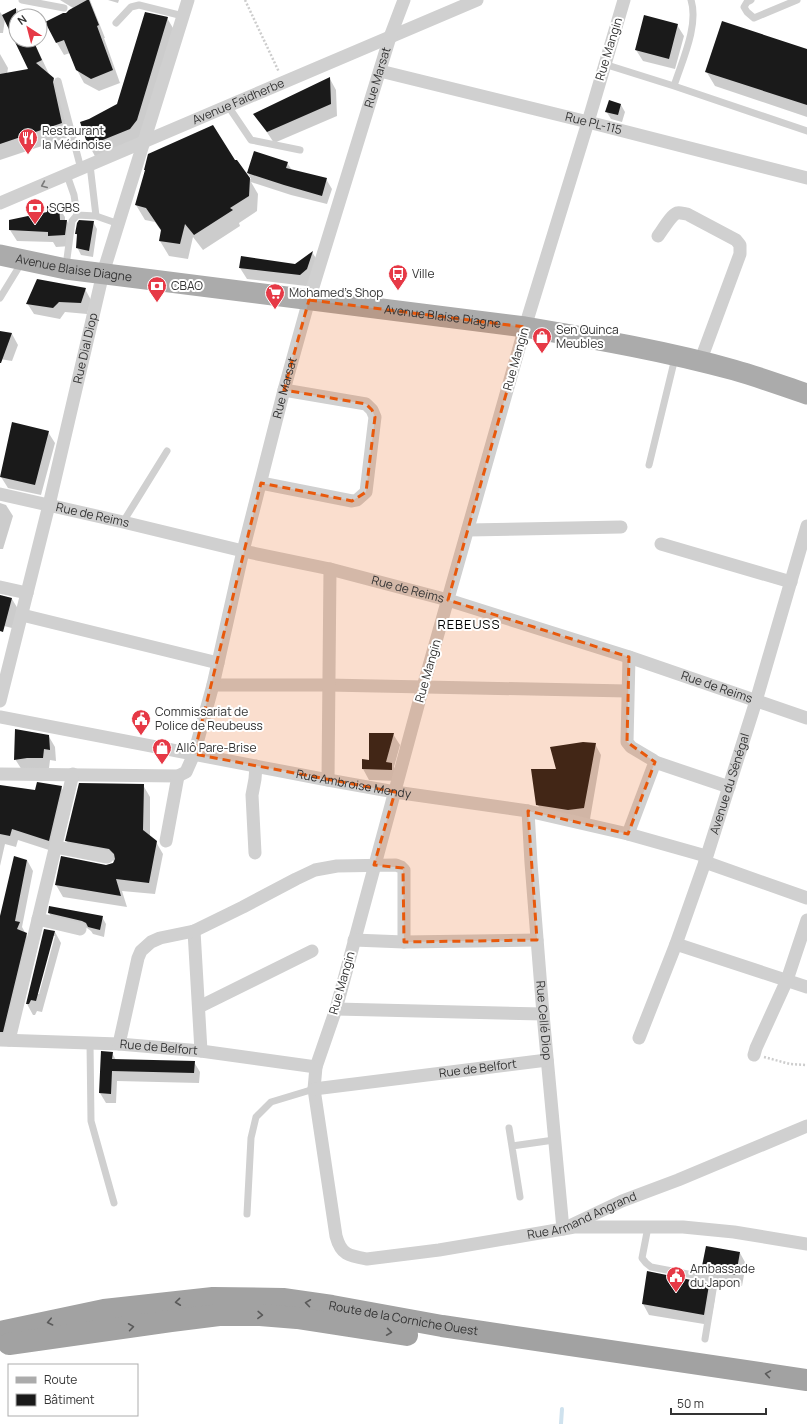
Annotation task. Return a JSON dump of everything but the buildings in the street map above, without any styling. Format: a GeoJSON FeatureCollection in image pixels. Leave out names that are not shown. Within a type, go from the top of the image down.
{"type":"FeatureCollection","features":[{"type":"Feature","properties":{"kind":"highway","name":"Route de la Corniche Ouest"},"geometry":{"type":"LineString","coordinates":[[2,1335],[104,1310],[213,1298],[282,1299],[332,1306],[442,1326],[807,1380]]}},
{"type":"Feature","properties":{"kind":"highway","name":"Route de la Corniche Ouest"},"geometry":{"type":"LineString","coordinates":[[2,1335],[92,1332],[219,1315],[260,1315],[297,1318],[556,1355],[807,1396]]}},
{"type":"Feature","properties":{"kind":"highway"},"geometry":{"type":"LineString","coordinates":[[0,1359],[41,1352],[63,1345],[92,1332]]}},
{"type":"Feature","properties":{"kind":"main road","name":"Avenue Blaise Diagne"},"geometry":{"type":"LineString","coordinates":[[0,255],[66,268],[525,327],[592,338],[735,370],[807,394]]}},
{"type":"Feature","properties":{"kind":"street","name":"Rue Dial Diop"},"geometry":{"type":"LineString","coordinates":[[0,701],[49,505],[104,273],[188,0]]}},
{"type":"Feature","properties":{"kind":"street","name":"Rue Marsat"},"geometry":{"type":"LineString","coordinates":[[178,776],[186,772],[194,754],[213,685],[243,551],[284,390],[309,300],[390,37],[404,0]]}},
{"type":"Feature","properties":{"kind":"street","name":"Avenue Faidherbe"},"geometry":{"type":"LineString","coordinates":[[0,203],[477,0]]}},
{"type":"Feature","properties":{"kind":"street","name":"Rue Mangin"},"geometry":{"type":"LineString","coordinates":[[345,1254],[339,1246],[336,1236],[314,1089],[316,1067],[336,1009],[423,687],[525,327],[624,0]]}},
{"type":"Feature","properties":{"kind":"street","name":"Rue PL-115"},"geometry":{"type":"LineString","coordinates":[[380,71],[807,178]]}},
{"type":"Feature","properties":{"kind":"street"},"geometry":{"type":"LineString","coordinates":[[658,236],[671,218],[675,214],[679,213],[687,214],[736,240],[740,244],[740,254],[700,362]]}},
{"type":"Feature","properties":{"kind":"street"},"geometry":{"type":"LineString","coordinates":[[261,483],[352,502],[357,500],[366,492],[375,417],[372,410],[366,404],[284,390]]}},
{"type":"Feature","properties":{"kind":"street","name":"Rue de Reims"},"geometry":{"type":"LineString","coordinates":[[0,494],[243,551],[330,569],[448,600],[629,657],[807,718]]}},
{"type":"Feature","properties":{"kind":"street"},"geometry":{"type":"LineString","coordinates":[[468,530],[621,526]]}},
{"type":"Feature","properties":{"kind":"street","name":"Avenue du Sénégal"},"geometry":{"type":"LineString","coordinates":[[640,1038],[676,944],[706,859],[756,701],[807,526]]}},
{"type":"Feature","properties":{"kind":"street"},"geometry":{"type":"LineString","coordinates":[[661,544],[791,582]]}},
{"type":"Feature","properties":{"kind":"street"},"geometry":{"type":"LineString","coordinates":[[328,780],[330,569]]}},
{"type":"Feature","properties":{"kind":"street"},"geometry":{"type":"LineString","coordinates":[[0,587],[27,593]]}},
{"type":"Feature","properties":{"kind":"street"},"geometry":{"type":"LineString","coordinates":[[22,616],[218,664]]}},
{"type":"Feature","properties":{"kind":"street"},"geometry":{"type":"LineString","coordinates":[[629,657],[627,742],[631,747],[655,762],[729,786]]}},
{"type":"Feature","properties":{"kind":"street"},"geometry":{"type":"LineString","coordinates":[[213,685],[328,685],[627,691]]}},
{"type":"Feature","properties":{"kind":"street","name":"Rue Ambroise Mendy"},"geometry":{"type":"LineString","coordinates":[[0,717],[328,780],[395,792],[528,812],[628,834],[706,859],[807,898]]}},
{"type":"Feature","properties":{"kind":"street"},"geometry":{"type":"LineString","coordinates":[[628,834],[655,762]]}},
{"type":"Feature","properties":{"kind":"street"},"geometry":{"type":"LineString","coordinates":[[255,852],[252,795],[256,779],[256,766]]}},
{"type":"Feature","properties":{"kind":"street"},"geometry":{"type":"LineString","coordinates":[[0,774],[178,776],[166,841]]}},
{"type":"Feature","properties":{"kind":"street"},"geometry":{"type":"LineString","coordinates":[[4,1040],[38,919],[73,774]]}},
{"type":"Feature","properties":{"kind":"street","name":"Rue Cellé Diop"},"geometry":{"type":"LineString","coordinates":[[528,812],[543,1014],[563,1229]]}},
{"type":"Feature","properties":{"kind":"street"},"geometry":{"type":"LineString","coordinates":[[56,847],[107,858]]}},
{"type":"Feature","properties":{"kind":"street"},"geometry":{"type":"LineString","coordinates":[[119,1044],[138,958],[141,951],[151,942],[160,938],[194,931],[243,907],[296,878],[315,870],[337,866],[396,865],[401,867],[404,870],[404,942]]}},
{"type":"Feature","properties":{"kind":"street"},"geometry":{"type":"LineString","coordinates":[[38,919],[80,929]]}},
{"type":"Feature","properties":{"kind":"street"},"geometry":{"type":"LineString","coordinates":[[754,1054],[787,980],[807,920]]}},
{"type":"Feature","properties":{"kind":"street"},"geometry":{"type":"LineString","coordinates":[[194,931],[201,1051]]}},
{"type":"Feature","properties":{"kind":"street"},"geometry":{"type":"LineString","coordinates":[[354,940],[404,942],[537,940]]}},
{"type":"Feature","properties":{"kind":"street"},"geometry":{"type":"LineString","coordinates":[[676,944],[807,986]]}},
{"type":"Feature","properties":{"kind":"street"},"geometry":{"type":"LineString","coordinates":[[199,1007],[312,951]]}},
{"type":"Feature","properties":{"kind":"street"},"geometry":{"type":"LineString","coordinates":[[336,1009],[543,1014]]}},
{"type":"Feature","properties":{"kind":"street","name":"Rue de Belfort"},"geometry":{"type":"LineString","coordinates":[[4,1040],[119,1044],[201,1051],[316,1067]]}},
{"type":"Feature","properties":{"kind":"street","name":"Rue de Belfort"},"geometry":{"type":"LineString","coordinates":[[314,1089],[547,1060]]}},
{"type":"Feature","properties":{"kind":"street","name":"Rue Armand Angrand"},"geometry":{"type":"LineString","coordinates":[[345,1254],[367,1258],[439,1250],[563,1229],[622,1201],[678,1180],[807,1126]]}},
{"type":"Feature","properties":{"kind":"street"},"geometry":{"type":"LineString","coordinates":[[563,1229],[574,1227],[682,1227],[807,1244]]}},
{"type":"Feature","properties":{"kind":"lane"},"geometry":{"type":"LineString","coordinates":[[22,0],[64,8]]}},
{"type":"Feature","properties":{"kind":"lane"},"geometry":{"type":"LineString","coordinates":[[674,86],[693,26],[694,7],[691,0]]}},
{"type":"Feature","properties":{"kind":"lane"},"geometry":{"type":"LineString","coordinates":[[751,0],[747,2],[744,7],[754,18],[797,0]]}},
{"type":"Feature","properties":{"kind":"lane"},"geometry":{"type":"LineString","coordinates":[[116,23],[131,7],[139,5],[183,16]]}},
{"type":"Feature","properties":{"kind":"lane"},"geometry":{"type":"LineString","coordinates":[[604,64],[807,131]]}},
{"type":"Feature","properties":{"kind":"lane"},"geometry":{"type":"LineString","coordinates":[[58,82],[86,167],[96,216]]}},
{"type":"Feature","properties":{"kind":"lane"},"geometry":{"type":"LineString","coordinates":[[228,106],[251,140],[300,150]]}},
{"type":"Feature","properties":{"kind":"lane"},"geometry":{"type":"LineString","coordinates":[[66,268],[72,221],[77,215],[74,195],[67,175]]}},
{"type":"Feature","properties":{"kind":"lane"},"geometry":{"type":"LineString","coordinates":[[77,215],[96,216],[119,224]]}},
{"type":"Feature","properties":{"kind":"lane"},"geometry":{"type":"LineString","coordinates":[[0,298],[23,260]]}},
{"type":"Feature","properties":{"kind":"lane"},"geometry":{"type":"LineString","coordinates":[[649,465],[675,356]]}},
{"type":"Feature","properties":{"kind":"lane"},"geometry":{"type":"LineString","coordinates":[[123,522],[167,451]]}},
{"type":"Feature","properties":{"kind":"lane"},"geometry":{"type":"LineString","coordinates":[[90,1043],[90,1107],[92,1120],[114,1203]]}},
{"type":"Feature","properties":{"kind":"lane"},"geometry":{"type":"LineString","coordinates":[[247,1214],[251,1138],[256,1117],[271,1102],[314,1089]]}},
{"type":"Feature","properties":{"kind":"lane"},"geometry":{"type":"LineString","coordinates":[[509,1128],[520,1197]]}},
{"type":"Feature","properties":{"kind":"lane"},"geometry":{"type":"LineString","coordinates":[[512,1146],[554,1140]]}},
{"type":"Feature","properties":{"kind":"lane"},"geometry":{"type":"LineString","coordinates":[[648,1227],[642,1258],[646,1263],[652,1267],[709,1278],[714,1284],[706,1339]]}},
{"type":"Feature","properties":{"kind":"path"},"geometry":{"type":"LineString","coordinates":[[245,0],[284,82]]}},
{"type":"Feature","properties":{"kind":"path"},"geometry":{"type":"LineString","coordinates":[[754,1054],[790,1064],[807,1065]]}},
{"type":"Feature","properties":{"kind":"highlighted area"},"geometry":{"type":"Polygon","coordinates":[[[309,300],[525,327],[448,600],[629,657],[627,742],[655,762],[628,834],[528,811],[537,940],[404,942],[403,868],[374,865],[395,792],[194,754],[261,483],[352,501],[366,492],[375,417],[372,410],[366,404],[284,390],[309,300]]]}},
{"type":"Feature","properties":{"kind":"waterway"},"geometry":{"type":"LineString","coordinates":[[561,1424],[562,1409]]}},
{"type":"Feature","properties":{"kind":"place","name":"Restaurant la Médinoise"},"geometry":{"type":"Point","coordinates":[28,155]}},
{"type":"Feature","properties":{"kind":"place","name":"SGBS"},"geometry":{"type":"Point","coordinates":[35,225]}},
{"type":"Feature","properties":{"kind":"place","name":"Ville"},"geometry":{"type":"Point","coordinates":[398,291]}},
{"type":"Feature","properties":{"kind":"place","name":"CBAO"},"geometry":{"type":"Point","coordinates":[157,303]}},
{"type":"Feature","properties":{"kind":"place","name":"Mohamed's Shop"},"geometry":{"type":"Point","coordinates":[275,310]}},
{"type":"Feature","properties":{"kind":"place","name":"Sen Quinca Meubles"},"geometry":{"type":"Point","coordinates":[542,354]}},
{"type":"Feature","properties":{"kind":"place","name":"Commissariat de Police de Reubeuss"},"geometry":{"type":"Point","coordinates":[141,736]}},
{"type":"Feature","properties":{"kind":"place","name":"Allô Pare-Brise"},"geometry":{"type":"Point","coordinates":[162,765]}},
{"type":"Feature","properties":{"kind":"place","name":"Ambassade du Japon"},"geometry":{"type":"Point","coordinates":[676,1293]}},
{"type":"Feature","properties":{"kind":"district","name":"REBEUSS"},"geometry":{"type":"Point","coordinates":[469,624]}}]}
